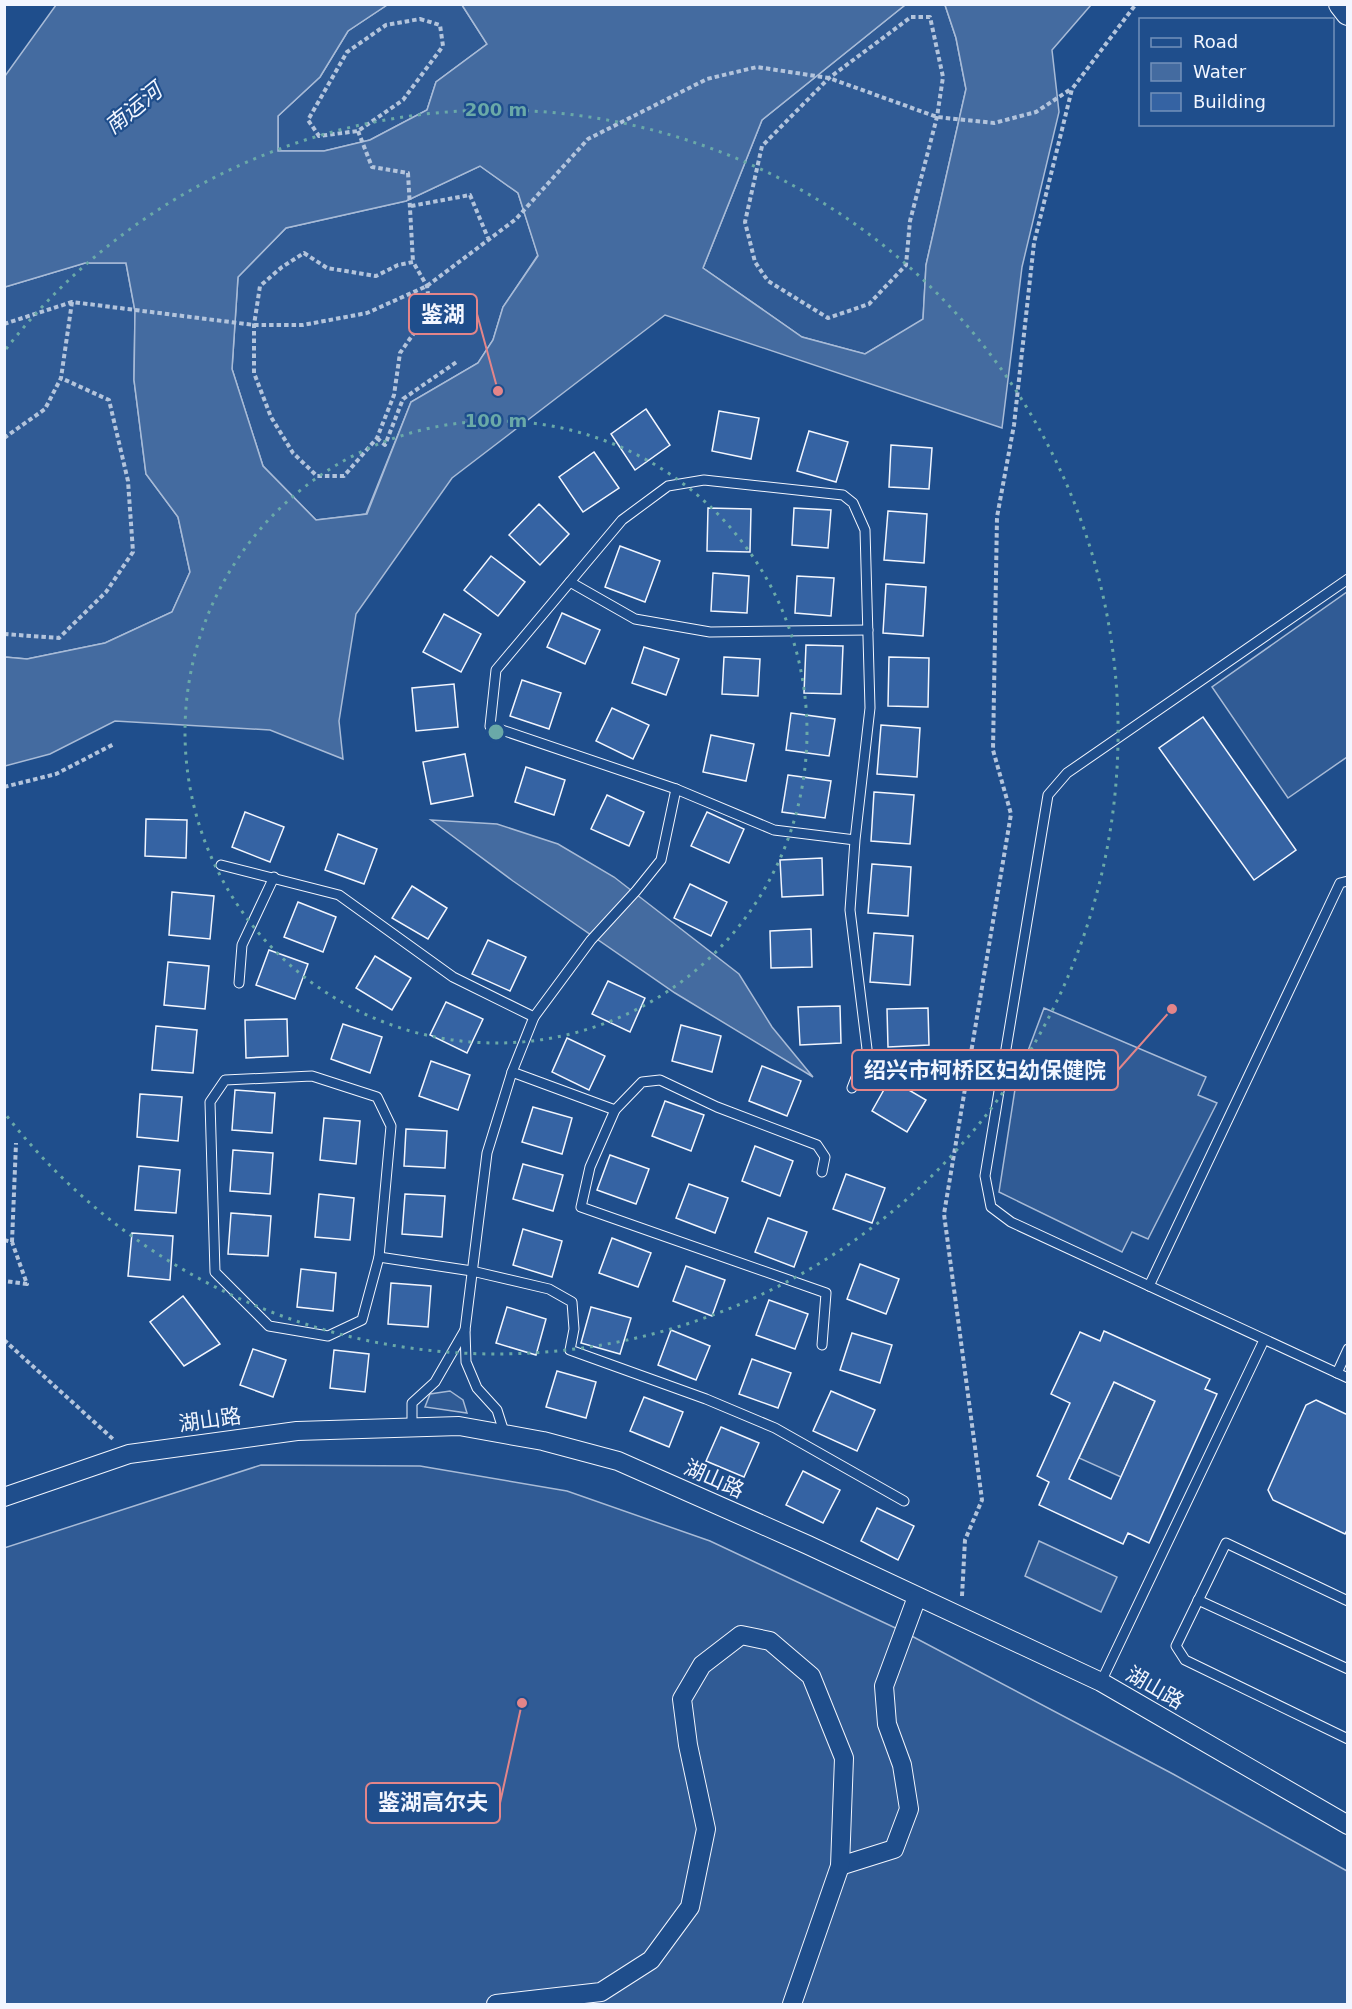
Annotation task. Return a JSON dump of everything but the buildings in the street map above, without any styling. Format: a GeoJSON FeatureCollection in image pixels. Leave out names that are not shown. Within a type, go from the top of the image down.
{"type":"FeatureCollection","features":[{"type":"Feature","properties":{"kind":"street"},"geometry":{"type":"LineString","coordinates":[[1341,4],[1347,13]]}},
{"type":"Feature","properties":{"kind":"street","name":"湖山路"},"geometry":{"type":"LineString","coordinates":[[4,1497],[129,1454],[297,1431],[459,1426],[543,1442],[618,1461],[808,1545],[1101,1683],[1347,1825]]}},
{"type":"Feature","properties":{"kind":"street"},"geometry":{"type":"LineString","coordinates":[[840,1866],[894,1849],[909,1809],[902,1765],[887,1724],[884,1686],[917,1597]]}},
{"type":"Feature","properties":{"kind":"street"},"geometry":{"type":"LineString","coordinates":[[496,2004],[601,1992],[651,1960],[690,1907],[706,1829],[688,1745],[682,1699],[702,1665],[741,1635],[770,1641],[811,1676],[844,1758],[840,1866],[792,2004]]}},
{"type":"Feature","properties":{"kind":"lane"},"geometry":{"type":"LineString","coordinates":[[852,1088],[867,1049],[850,910],[855,840],[870,708],[866,530],[853,502],[843,495],[704,480],[668,486],[622,520],[496,670],[490,726],[676,789],[774,830],[855,840]]}},
{"type":"Feature","properties":{"kind":"lane"},"geometry":{"type":"LineString","coordinates":[[1347,579],[1067,773],[1048,795],[985,1176],[991,1207],[1011,1222],[1347,1378]]}},
{"type":"Feature","properties":{"kind":"lane"},"geometry":{"type":"LineString","coordinates":[[570,582],[635,619],[710,632],[868,630]]}},
{"type":"Feature","properties":{"kind":"lane"},"geometry":{"type":"LineString","coordinates":[[505,1435],[497,1410],[477,1388],[466,1362],[465,1330],[487,1153],[512,1072],[534,1017],[591,940],[661,860],[676,789]]}},
{"type":"Feature","properties":{"kind":"lane"},"geometry":{"type":"LineString","coordinates":[[221,865],[339,895],[453,977],[534,1017]]}},
{"type":"Feature","properties":{"kind":"lane"},"geometry":{"type":"LineString","coordinates":[[239,983],[242,945],[274,877]]}},
{"type":"Feature","properties":{"kind":"lane"},"geometry":{"type":"LineString","coordinates":[[1149,1286],[1340,883],[1347,881]]}},
{"type":"Feature","properties":{"kind":"lane"},"geometry":{"type":"LineString","coordinates":[[512,1072],[615,1110]]}},
{"type":"Feature","properties":{"kind":"lane"},"geometry":{"type":"LineString","coordinates":[[312,1076],[377,1097],[391,1126],[379,1257],[362,1320],[328,1336],[269,1326],[215,1272],[210,1102],[225,1080],[312,1076]]}},
{"type":"Feature","properties":{"kind":"lane"},"geometry":{"type":"LineString","coordinates":[[822,1172],[825,1157],[817,1145],[717,1107],[660,1080],[642,1082],[615,1110],[590,1167],[581,1207],[826,1293],[822,1345]]}},
{"type":"Feature","properties":{"kind":"lane"},"geometry":{"type":"LineString","coordinates":[[379,1257],[472,1271],[549,1289],[572,1302],[574,1329],[570,1350],[706,1399],[775,1428],[904,1501]]}},
{"type":"Feature","properties":{"kind":"lane"},"geometry":{"type":"LineString","coordinates":[[412,1428],[412,1403],[435,1382],[465,1330]]}},
{"type":"Feature","properties":{"kind":"lane"},"geometry":{"type":"LineString","coordinates":[[1101,1683],[1264,1340]]}},
{"type":"Feature","properties":{"kind":"lane"},"geometry":{"type":"LineString","coordinates":[[1337,1373],[1347,1349]]}},
{"type":"Feature","properties":{"kind":"lane"},"geometry":{"type":"LineString","coordinates":[[1347,1601],[1226,1543],[1176,1646],[1185,1660],[1347,1739]]}},
{"type":"Feature","properties":{"kind":"lane"},"geometry":{"type":"LineString","coordinates":[[1198,1600],[1347,1669]]}},
{"type":"Feature","properties":{"kind":"path"},"geometry":{"type":"LineString","coordinates":[[4,324],[72,302],[254,325],[303,325],[367,314],[427,286],[516,219],[588,139],[707,79],[757,67],[829,78],[937,117],[994,123],[1036,112],[1072,89],[1136,4]]}},
{"type":"Feature","properties":{"kind":"path"},"geometry":{"type":"LineString","coordinates":[[911,16],[930,17],[943,77],[937,117],[910,222],[906,265],[869,304],[828,318],[768,281],[754,262],[745,222],[762,146],[829,78],[911,16]]}},
{"type":"Feature","properties":{"kind":"path"},"geometry":{"type":"LineString","coordinates":[[420,19],[440,25],[443,46],[403,100],[358,131],[319,136],[308,120],[347,52],[386,25],[420,19]]}},
{"type":"Feature","properties":{"kind":"path"},"geometry":{"type":"LineString","coordinates":[[961,1617],[965,1540],[982,1500],[944,1215],[1011,814],[993,750],[997,517],[1014,425],[1034,243],[1072,89]]}},
{"type":"Feature","properties":{"kind":"path"},"geometry":{"type":"LineString","coordinates":[[358,131],[372,167],[408,173],[413,262],[427,286],[430,310],[400,353],[394,395],[377,438],[344,477],[317,476],[293,453],[271,417],[254,373],[254,325],[260,286],[282,267],[304,253],[327,268],[376,276],[398,265],[413,262]]}},
{"type":"Feature","properties":{"kind":"path"},"geometry":{"type":"LineString","coordinates":[[411,206],[470,195],[488,238]]}},
{"type":"Feature","properties":{"kind":"path"},"geometry":{"type":"LineString","coordinates":[[4,438],[45,408],[61,378],[72,302]]}},
{"type":"Feature","properties":{"kind":"path"},"geometry":{"type":"LineString","coordinates":[[377,438],[386,445],[404,399],[458,361]]}},
{"type":"Feature","properties":{"kind":"path"},"geometry":{"type":"LineString","coordinates":[[4,634],[59,638],[106,592],[133,552],[128,481],[109,400],[61,378]]}},
{"type":"Feature","properties":{"kind":"path"},"geometry":{"type":"LineString","coordinates":[[4,787],[56,774],[114,744]]}},
{"type":"Feature","properties":{"kind":"path"},"geometry":{"type":"LineString","coordinates":[[4,1281],[27,1284],[12,1242],[16,1143]]}},
{"type":"Feature","properties":{"kind":"path"},"geometry":{"type":"LineString","coordinates":[[4,1240],[12,1242]]}},
{"type":"Feature","properties":{"kind":"path"},"geometry":{"type":"LineString","coordinates":[[5,1339],[129,1454]]}},
{"type":"Feature","properties":{"kind":"shaded area"},"geometry":{"type":"Polygon","coordinates":[[[387,5],[462,5],[487,44],[436,82],[427,110],[370,140],[324,151],[278,151],[278,116],[320,77],[348,31],[387,5]]]}},
{"type":"Feature","properties":{"kind":"shaded area"},"geometry":{"type":"Polygon","coordinates":[[[905,5],[945,5],[956,38],[966,89],[926,265],[923,320],[865,354],[802,337],[703,268],[762,120],[905,5]]]}},
{"type":"Feature","properties":{"kind":"shaded area"},"geometry":{"type":"Polygon","coordinates":[[[480,166],[518,193],[538,255],[503,307],[493,340],[478,363],[411,402],[366,514],[316,520],[263,466],[232,369],[238,277],[286,228],[406,201],[480,166]]]}},
{"type":"Feature","properties":{"kind":"shaded area"},"geometry":{"type":"Polygon","coordinates":[[[85,263],[126,263],[135,311],[134,380],[146,474],[178,517],[190,572],[172,612],[105,643],[27,659],[5,657],[5,287],[85,263]]]}},
{"type":"Feature","properties":{"kind":"shaded area"},"geometry":{"type":"Polygon","coordinates":[[[1347,592],[1347,757],[1288,798],[1212,687],[1347,592]]]}},
{"type":"Feature","properties":{"kind":"shaded area"},"geometry":{"type":"Polygon","coordinates":[[[1044,1008],[1206,1077],[1198,1095],[1217,1103],[1148,1239],[1132,1232],[1122,1252],[999,1192],[1016,1083],[1044,1008]]]}},
{"type":"Feature","properties":{"kind":"shaded area"},"geometry":{"type":"Polygon","coordinates":[[[1114,1382],[1155,1401],[1121,1477],[1079,1458],[1114,1382]]]}},
{"type":"Feature","properties":{"kind":"shaded area"},"geometry":{"type":"Polygon","coordinates":[[[450,1391],[463,1400],[467,1413],[425,1407],[430,1394],[450,1391]]]}},
{"type":"Feature","properties":{"kind":"shaded area"},"geometry":{"type":"Polygon","coordinates":[[[261,1465],[420,1466],[567,1491],[710,1541],[904,1632],[1173,1774],[1347,1871],[1347,2004],[5,2004],[4,1548],[261,1465]]]}},
{"type":"Feature","properties":{"kind":"shaded area"},"geometry":{"type":"Polygon","coordinates":[[[1039,1541],[1117,1577],[1101,1612],[1025,1576],[1039,1541]]]}},
{"type":"Feature","properties":{"kind":"water","name":"南运河"},"geometry":{"type":"Polygon","coordinates":[[[56,5],[387,5],[348,31],[320,77],[278,116],[278,151],[324,151],[370,140],[427,110],[436,82],[487,44],[462,5],[905,5],[762,120],[703,268],[802,337],[865,354],[923,319],[926,265],[966,89],[956,38],[945,5],[1091,5],[1052,50],[1059,112],[1022,267],[1002,428],[665,315],[452,478],[356,614],[339,721],[343,759],[270,730],[115,721],[50,754],[5,766],[5,657],[27,659],[105,643],[172,612],[190,572],[178,517],[146,474],[134,380],[135,311],[126,263],[85,263],[5,287],[5,76],[56,5]],[[480,166],[406,201],[286,228],[238,277],[232,369],[263,466],[316,520],[367,514],[411,402],[478,363],[493,340],[503,307],[538,256],[518,193],[480,166]]]}},
{"type":"Feature","properties":{"kind":"water"},"geometry":{"type":"Polygon","coordinates":[[[431,820],[497,824],[558,844],[614,877],[739,974],[772,1027],[813,1077],[675,993],[513,881],[431,820]]]}},
{"type":"Feature","properties":{"kind":"place","name":"鉴湖"},"geometry":{"type":"Point","coordinates":[498,391]}},
{"type":"Feature","properties":{"kind":"place","name":"绍兴市柯桥区妇幼保健院"},"geometry":{"type":"Point","coordinates":[1172,1009]}},
{"type":"Feature","properties":{"kind":"place","name":"鉴湖高尔夫"},"geometry":{"type":"Point","coordinates":[522,1703]}}]}
